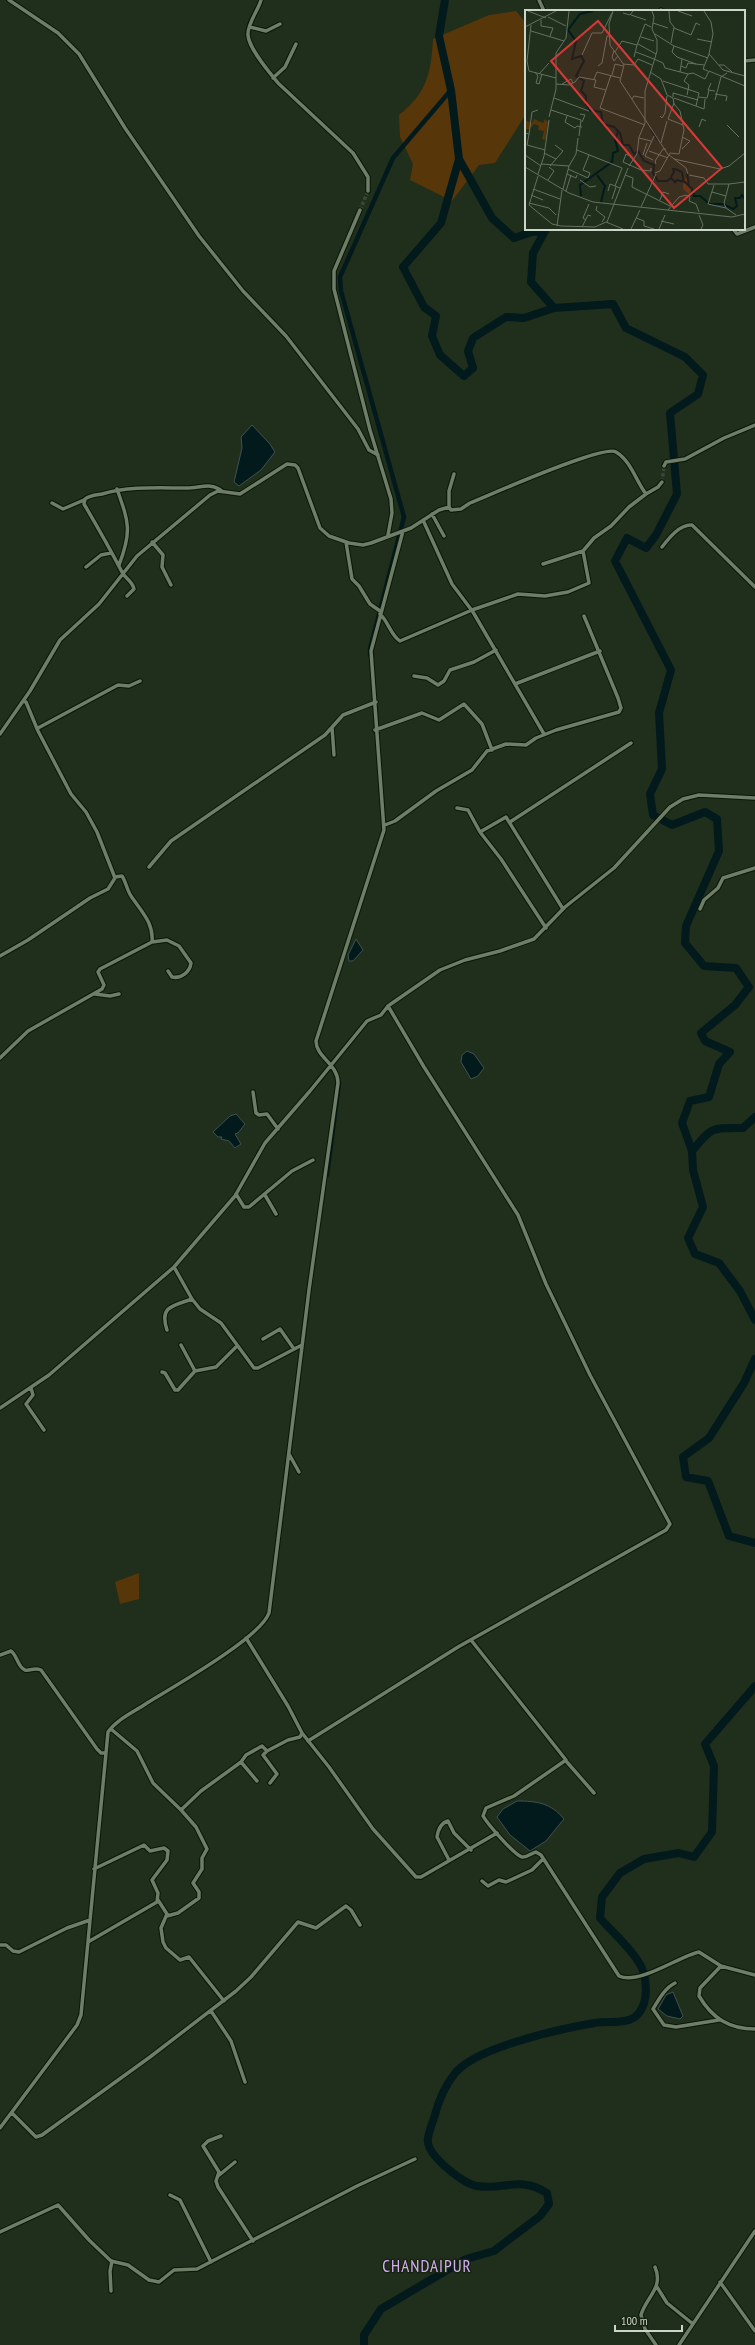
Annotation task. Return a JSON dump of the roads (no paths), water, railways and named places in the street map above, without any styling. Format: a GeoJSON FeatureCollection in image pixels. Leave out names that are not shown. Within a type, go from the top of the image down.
{"type":"FeatureCollection","features":[{"type":"Feature","properties":{"kind":"street"},"geometry":{"type":"LineString","coordinates":[[9,0],[58,33],[79,54],[129,135],[199,236],[243,291],[286,336],[358,429],[368,450],[378,455]]}},
{"type":"Feature","properties":{"kind":"street"},"geometry":{"type":"LineString","coordinates":[[261,0],[250,27],[248,36],[251,44],[274,78],[353,153],[368,177],[368,192]]}},
{"type":"Feature","properties":{"kind":"street"},"geometry":{"type":"LineString","coordinates":[[539,0],[544,10]]}},
{"type":"Feature","properties":{"kind":"street"},"geometry":{"type":"LineString","coordinates":[[250,27],[266,31],[280,24]]}},
{"type":"Feature","properties":{"kind":"street"},"geometry":{"type":"LineString","coordinates":[[274,78],[283,70],[296,44]]}},
{"type":"Feature","properties":{"kind":"street"},"geometry":{"type":"LineString","coordinates":[[360,210],[334,271],[334,289],[392,506],[389,535]]}},
{"type":"Feature","properties":{"kind":"street"},"geometry":{"type":"LineString","coordinates":[[734,230],[737,234],[755,227]]}},
{"type":"Feature","properties":{"kind":"street"},"geometry":{"type":"LineString","coordinates":[[664,466],[665,462],[681,460],[724,438],[755,425]]}},
{"type":"Feature","properties":{"kind":"street"},"geometry":{"type":"LineString","coordinates":[[449,507],[451,510],[461,509],[470,503],[557,467],[609,450],[616,452],[624,460],[646,494]]}},
{"type":"Feature","properties":{"kind":"street"},"geometry":{"type":"LineString","coordinates":[[0,734],[23,701],[55,646],[99,604],[122,573],[152,542],[210,495],[223,491],[240,494],[287,464],[295,465],[300,472],[320,528],[329,536],[346,542],[363,544],[402,531],[432,514],[449,507]]}},
{"type":"Feature","properties":{"kind":"street"},"geometry":{"type":"LineString","coordinates":[[449,507],[448,491],[454,474]]}},
{"type":"Feature","properties":{"kind":"street"},"geometry":{"type":"LineString","coordinates":[[543,564],[583,551],[594,538],[611,526],[629,507],[658,487],[662,482]]}},
{"type":"Feature","properties":{"kind":"street"},"geometry":{"type":"LineString","coordinates":[[52,503],[63,509],[91,496],[117,489],[187,488],[206,485],[218,487],[223,491]]}},
{"type":"Feature","properties":{"kind":"street"},"geometry":{"type":"LineString","coordinates":[[117,489],[126,514],[129,534],[119,565]]}},
{"type":"Feature","properties":{"kind":"street"},"geometry":{"type":"LineString","coordinates":[[84,500],[122,573],[134,587],[127,596]]}},
{"type":"Feature","properties":{"kind":"street"},"geometry":{"type":"LineString","coordinates":[[432,514],[444,536]]}},
{"type":"Feature","properties":{"kind":"street"},"geometry":{"type":"LineString","coordinates":[[423,520],[452,584],[472,610],[544,734]]}},
{"type":"Feature","properties":{"kind":"street"},"geometry":{"type":"LineString","coordinates":[[662,547],[676,531],[692,525],[755,587]]}},
{"type":"Feature","properties":{"kind":"street"},"geometry":{"type":"LineString","coordinates":[[0,2128],[80,2021],[88,1942],[87,1920],[94,1869],[104,1753],[107,1736],[111,1729],[127,1716],[246,1638],[265,1620],[269,1613],[289,1453],[298,1346],[338,1083],[337,1073],[332,1065],[318,1050],[316,1041],[382,838],[384,826],[375,730],[371,652],[378,611],[402,531]]}},
{"type":"Feature","properties":{"kind":"street"},"geometry":{"type":"LineString","coordinates":[[152,542],[163,555],[162,567],[171,585]]}},
{"type":"Feature","properties":{"kind":"street"},"geometry":{"type":"LineString","coordinates":[[346,542],[352,579],[359,586],[368,602],[378,611],[400,641],[472,610],[523,593],[545,596],[568,592],[585,586],[590,580],[583,551]]}},
{"type":"Feature","properties":{"kind":"street"},"geometry":{"type":"LineString","coordinates":[[86,567],[101,555],[111,553]]}},
{"type":"Feature","properties":{"kind":"street"},"geometry":{"type":"LineString","coordinates":[[384,826],[395,821],[436,791],[472,770],[485,753],[511,743],[526,745],[544,734],[604,718],[621,710],[600,651],[584,616]]}},
{"type":"Feature","properties":{"kind":"street"},"geometry":{"type":"LineString","coordinates":[[414,676],[427,678],[438,685],[444,681],[450,670],[474,662],[496,650]]}},
{"type":"Feature","properties":{"kind":"street"},"geometry":{"type":"LineString","coordinates":[[515,684],[600,651]]}},
{"type":"Feature","properties":{"kind":"street"},"geometry":{"type":"LineString","coordinates":[[38,728],[118,685],[129,686],[140,681]]}},
{"type":"Feature","properties":{"kind":"street"},"geometry":{"type":"LineString","coordinates":[[0,956],[41,932],[90,898],[108,889],[114,883],[115,877],[97,832],[86,812],[71,794],[26,702],[23,701]]}},
{"type":"Feature","properties":{"kind":"street"},"geometry":{"type":"LineString","coordinates":[[149,867],[172,841],[325,735],[343,715],[373,703]]}},
{"type":"Feature","properties":{"kind":"street"},"geometry":{"type":"LineString","coordinates":[[375,730],[422,713],[439,720],[464,704],[482,724],[492,750]]}},
{"type":"Feature","properties":{"kind":"street"},"geometry":{"type":"LineString","coordinates":[[332,726],[334,756]]}},
{"type":"Feature","properties":{"kind":"street"},"geometry":{"type":"LineString","coordinates":[[510,822],[631,743]]}},
{"type":"Feature","properties":{"kind":"street"},"geometry":{"type":"LineString","coordinates":[[0,1408],[32,1388],[107,1326],[174,1267],[236,1194],[259,1151],[367,1021],[382,1015],[388,1006],[440,970],[465,960],[527,942],[546,928],[563,909],[614,868],[670,807],[683,799],[698,795],[755,800]]}},
{"type":"Feature","properties":{"kind":"street"},"geometry":{"type":"LineString","coordinates":[[457,808],[468,810],[480,832],[501,859],[546,928]]}},
{"type":"Feature","properties":{"kind":"street"},"geometry":{"type":"LineString","coordinates":[[480,832],[504,816],[510,822],[563,909]]}},
{"type":"Feature","properties":{"kind":"street"},"geometry":{"type":"LineString","coordinates":[[700,910],[704,900],[718,888],[722,878],[755,868]]}},
{"type":"Feature","properties":{"kind":"street"},"geometry":{"type":"LineString","coordinates":[[115,877],[122,876],[131,896],[148,918],[153,935],[152,942]]}},
{"type":"Feature","properties":{"kind":"street"},"geometry":{"type":"LineString","coordinates":[[0,1058],[28,1031],[95,994],[104,987],[98,972],[100,969],[152,942],[171,941],[190,960],[190,969],[183,975],[174,978],[168,972]]}},
{"type":"Feature","properties":{"kind":"street"},"geometry":{"type":"LineString","coordinates":[[95,994],[110,996],[119,994]]}},
{"type":"Feature","properties":{"kind":"street"},"geometry":{"type":"LineString","coordinates":[[308,1741],[471,1640],[666,1530],[670,1524],[590,1375],[546,1284],[518,1215],[424,1067],[388,1006]]}},
{"type":"Feature","properties":{"kind":"street"},"geometry":{"type":"LineString","coordinates":[[253,1092],[256,1113],[259,1115],[267,1114],[278,1129]]}},
{"type":"Feature","properties":{"kind":"street"},"geometry":{"type":"LineString","coordinates":[[236,1194],[246,1208],[292,1171],[313,1160]]}},
{"type":"Feature","properties":{"kind":"street"},"geometry":{"type":"LineString","coordinates":[[265,1194],[276,1214]]}},
{"type":"Feature","properties":{"kind":"street"},"geometry":{"type":"LineString","coordinates":[[174,1267],[192,1300],[203,1311],[222,1323],[236,1347],[241,1349],[255,1369],[298,1346]]}},
{"type":"Feature","properties":{"kind":"street"},"geometry":{"type":"LineString","coordinates":[[167,1330],[163,1317],[165,1312],[173,1306],[192,1300]]}},
{"type":"Feature","properties":{"kind":"street"},"geometry":{"type":"LineString","coordinates":[[263,1339],[280,1329],[298,1346]]}},
{"type":"Feature","properties":{"kind":"street"},"geometry":{"type":"LineString","coordinates":[[181,1344],[195,1371]]}},
{"type":"Feature","properties":{"kind":"street"},"geometry":{"type":"LineString","coordinates":[[162,1372],[164,1372],[175,1390],[178,1390],[195,1371],[216,1367],[236,1347]]}},
{"type":"Feature","properties":{"kind":"street"},"geometry":{"type":"LineString","coordinates":[[32,1388],[33,1395],[26,1404],[44,1430]]}},
{"type":"Feature","properties":{"kind":"street"},"geometry":{"type":"LineString","coordinates":[[289,1453],[300,1472]]}},
{"type":"Feature","properties":{"kind":"street"},"geometry":{"type":"LineString","coordinates":[[246,1638],[288,1706],[302,1733],[329,1766],[373,1829],[414,1875],[421,1877],[449,1860],[471,1850],[497,1833]]}},
{"type":"Feature","properties":{"kind":"street"},"geometry":{"type":"LineString","coordinates":[[471,1640],[566,1761],[594,1793]]}},
{"type":"Feature","properties":{"kind":"street"},"geometry":{"type":"LineString","coordinates":[[0,1655],[11,1651],[22,1668],[41,1670],[104,1753]]}},
{"type":"Feature","properties":{"kind":"street"},"geometry":{"type":"LineString","coordinates":[[111,1729],[137,1751],[153,1783],[196,1827],[207,1849],[202,1858],[202,1869],[193,1883],[199,1892],[199,1898],[178,1913],[167,1916],[161,1928],[165,1946],[180,1960],[189,1957],[224,2001]]}},
{"type":"Feature","properties":{"kind":"street"},"geometry":{"type":"LineString","coordinates":[[270,1783],[276,1771],[263,1755],[267,1751],[288,1740],[297,1739],[302,1733]]}},
{"type":"Feature","properties":{"kind":"street"},"geometry":{"type":"LineString","coordinates":[[181,1810],[201,1790],[240,1762],[246,1755],[262,1746],[267,1751]]}},
{"type":"Feature","properties":{"kind":"street"},"geometry":{"type":"LineString","coordinates":[[566,1761],[514,1796],[486,1808],[483,1816],[497,1833],[519,1855],[526,1857],[536,1852],[543,1859],[586,1922],[616,1974],[625,1978],[649,1973],[699,1952],[721,1966],[755,1975]]}},
{"type":"Feature","properties":{"kind":"street"},"geometry":{"type":"LineString","coordinates":[[240,1762],[257,1781]]}},
{"type":"Feature","properties":{"kind":"street"},"geometry":{"type":"LineString","coordinates":[[449,1860],[437,1837],[440,1827],[446,1821],[448,1821],[454,1833],[471,1850]]}},
{"type":"Feature","properties":{"kind":"street"},"geometry":{"type":"LineString","coordinates":[[94,1869],[144,1845],[150,1851],[165,1848],[168,1851],[168,1859],[152,1880],[158,1893],[158,1900],[167,1916]]}},
{"type":"Feature","properties":{"kind":"street"},"geometry":{"type":"LineString","coordinates":[[482,1881],[488,1886],[500,1880],[506,1882],[532,1870],[543,1859]]}},
{"type":"Feature","properties":{"kind":"street"},"geometry":{"type":"LineString","coordinates":[[88,1942],[158,1900]]}},
{"type":"Feature","properties":{"kind":"street"},"geometry":{"type":"LineString","coordinates":[[12,2113],[31,2135],[36,2137],[42,2135],[224,2001],[251,1977],[298,1922],[316,1928],[346,1906],[351,1910],[360,1925]]}},
{"type":"Feature","properties":{"kind":"street"},"geometry":{"type":"LineString","coordinates":[[2,1944],[15,1952],[19,1952],[87,1920]]}},
{"type":"Feature","properties":{"kind":"street"},"geometry":{"type":"LineString","coordinates":[[721,1966],[700,1988],[698,1993],[705,2007],[719,2020],[740,2028],[755,2029]]}},
{"type":"Feature","properties":{"kind":"street"},"geometry":{"type":"LineString","coordinates":[[675,1983],[670,1985],[653,2009],[664,2025],[676,2027],[719,2020]]}},
{"type":"Feature","properties":{"kind":"street"},"geometry":{"type":"LineString","coordinates":[[211,2011],[231,2041],[245,2082]]}},
{"type":"Feature","properties":{"kind":"street"},"geometry":{"type":"LineString","coordinates":[[221,2136],[208,2141],[203,2145],[219,2172],[216,2181],[218,2187],[252,2241]]}},
{"type":"Feature","properties":{"kind":"street"},"geometry":{"type":"LineString","coordinates":[[0,2232],[58,2205],[89,2240],[112,2261],[128,2265],[149,2280],[155,2282],[162,2280],[174,2270],[191,2271],[211,2262],[357,2186],[415,2159]]}},
{"type":"Feature","properties":{"kind":"street"},"geometry":{"type":"LineString","coordinates":[[217,2177],[235,2162]]}},
{"type":"Feature","properties":{"kind":"street"},"geometry":{"type":"LineString","coordinates":[[170,2195],[180,2200],[211,2262]]}},
{"type":"Feature","properties":{"kind":"street"},"geometry":{"type":"LineString","coordinates":[[679,2345],[755,2231]]}},
{"type":"Feature","properties":{"kind":"street"},"geometry":{"type":"LineString","coordinates":[[111,2291],[110,2271],[112,2261]]}},
{"type":"Feature","properties":{"kind":"street"},"geometry":{"type":"LineString","coordinates":[[655,2267],[658,2277],[657,2287],[641,2315],[645,2329],[656,2345]]}},
{"type":"Feature","properties":{"kind":"street"},"geometry":{"type":"LineString","coordinates":[[720,2282],[755,2331]]}},
{"type":"Feature","properties":{"kind":"street"},"geometry":{"type":"LineString","coordinates":[[657,2287],[667,2303],[693,2324]]}},
{"type":"Feature","properties":{"kind":"water"},"geometry":{"type":"Polygon","coordinates":[[[252,425],[270,444],[275,452],[261,470],[239,486],[234,482],[242,448],[241,437],[252,425]]]}},
{"type":"Feature","properties":{"kind":"water"},"geometry":{"type":"Polygon","coordinates":[[[356,939],[363,950],[353,961],[349,961],[348,955],[356,939]]]}},
{"type":"Feature","properties":{"kind":"water"},"geometry":{"type":"Polygon","coordinates":[[[467,1051],[474,1054],[484,1068],[478,1076],[471,1079],[461,1062],[462,1055],[467,1051]]]}},
{"type":"Feature","properties":{"kind":"water"},"geometry":{"type":"Polygon","coordinates":[[[236,1114],[245,1124],[238,1133],[235,1134],[241,1144],[235,1148],[229,1141],[221,1139],[222,1137],[218,1137],[213,1132],[230,1116],[236,1114]]]}},
{"type":"Feature","properties":{"kind":"water"},"geometry":{"type":"Polygon","coordinates":[[[517,1801],[537,1802],[549,1806],[564,1819],[546,1841],[530,1851],[510,1835],[497,1817],[503,1809],[517,1801]]]}},
{"type":"Feature","properties":{"kind":"water"},"geometry":{"type":"Polygon","coordinates":[[[673,1992],[683,2016],[680,2019],[667,2016],[658,2009],[666,1995],[673,1992]]]}},
{"type":"Feature","properties":{"kind":"waterway"},"geometry":{"type":"LineString","coordinates":[[445,0],[439,36],[451,90],[459,159],[492,218],[514,238],[532,232],[545,231],[533,253],[531,282],[554,308],[613,304],[626,328],[685,357],[703,375],[698,394],[670,413],[677,494],[656,535],[646,548],[627,538],[615,561],[671,670],[659,713],[662,769],[650,794],[653,815],[672,825],[705,812],[717,819],[719,851],[686,926],[685,943],[704,966],[736,968],[749,987],[735,1005],[701,1033],[705,1041],[730,1052],[719,1064],[709,1097],[690,1101],[682,1123],[692,1151],[693,1170],[703,1207],[688,1238],[695,1254],[719,1263],[740,1291],[755,1320]]}},
{"type":"Feature","properties":{"kind":"waterway"},"geometry":{"type":"LineString","coordinates":[[370,655],[370,649],[404,517],[341,291],[340,277],[393,158],[451,90]]}},
{"type":"Feature","properties":{"kind":"waterway"},"geometry":{"type":"LineString","coordinates":[[459,159],[441,223],[403,267],[424,307],[436,316],[432,336],[440,355],[464,376],[473,368],[468,351],[473,338],[506,317],[524,318],[554,308]]}},
{"type":"Feature","properties":{"kind":"waterway"},"geometry":{"type":"LineString","coordinates":[[327,1175],[339,1083]]}},
{"type":"Feature","properties":{"kind":"waterway"},"geometry":{"type":"LineString","coordinates":[[692,1151],[704,1137],[713,1130],[724,1128],[743,1128],[755,1117]]}},
{"type":"Feature","properties":{"kind":"waterway"},"geometry":{"type":"LineString","coordinates":[[755,1359],[744,1383],[709,1438],[683,1457],[686,1477],[708,1481],[729,1536],[755,1543]]}},
{"type":"Feature","properties":{"kind":"waterway"},"geometry":{"type":"LineString","coordinates":[[364,2345],[364,2335],[381,2309],[466,2259],[494,2251],[540,2216],[549,2204],[547,2193],[537,2188],[520,2184],[495,2187],[474,2185],[458,2177],[441,2162],[432,2153],[428,2143],[429,2133],[440,2100],[456,2072],[467,2063],[500,2047],[520,2040],[579,2026],[599,2022],[625,2021],[635,2017],[640,2012],[646,1990],[644,1974],[634,1955],[600,1918],[602,1897],[620,1873],[644,1859],[679,1853],[694,1857],[712,1832],[714,1766],[705,1744],[755,1686]]}},
{"type":"Feature","properties":{"kind":"tunnel"},"geometry":{"type":"LineString","coordinates":[[360,210],[368,191]]}},
{"type":"Feature","properties":{"kind":"tunnel"},"geometry":{"type":"LineString","coordinates":[[662,482],[664,466]]}},
{"type":"Feature","properties":{"kind":"district","name":"CHANDAIPUR"},"geometry":{"type":"Point","coordinates":[427,2266]}}]}
